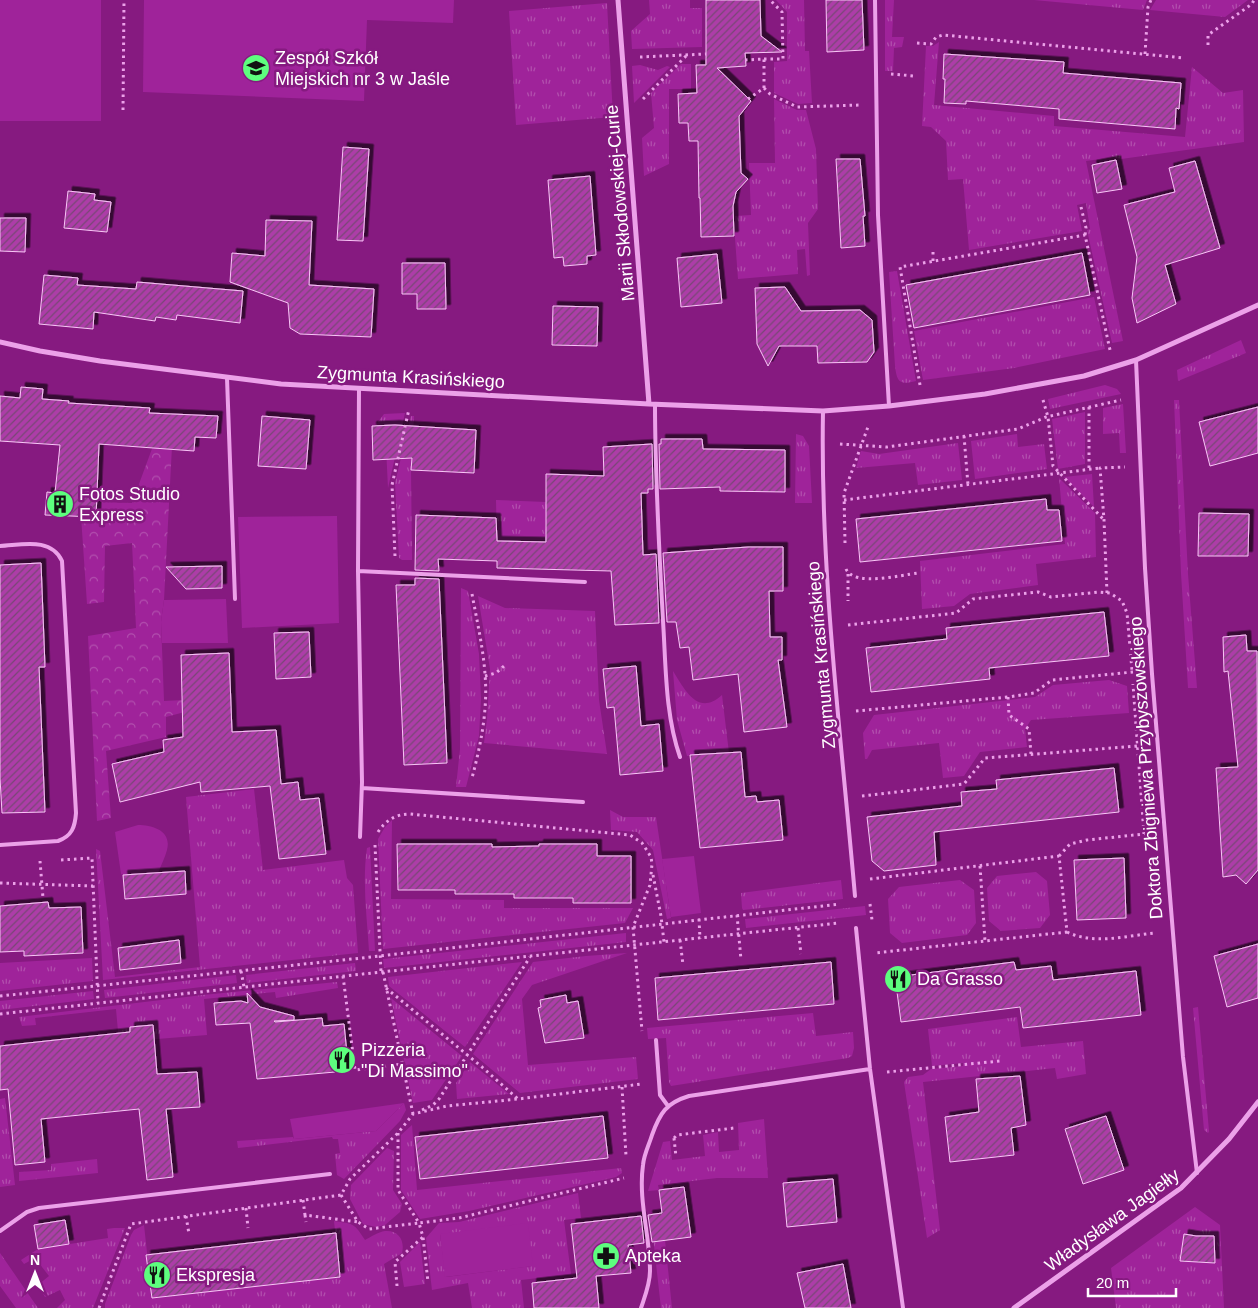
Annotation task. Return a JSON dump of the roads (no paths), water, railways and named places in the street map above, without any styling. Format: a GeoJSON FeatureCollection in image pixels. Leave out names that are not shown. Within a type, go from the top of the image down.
{"type":"FeatureCollection","features":[{"type":"Feature","properties":{"kind":"street","name":"Marii Skłodowskiej-Curie"},"geometry":{"type":"LineString","coordinates":[[618,2],[652,404]]}},
{"type":"Feature","properties":{"kind":"street","name":"Zygmunta Krasińskiego"},"geometry":{"type":"LineString","coordinates":[[0,342],[77,358],[281,384],[652,404],[823,411],[889,406],[985,394],[1084,376],[1136,360],[1258,305]]}},
{"type":"Feature","properties":{"kind":"street","name":"Władysława Jagiełły"},"geometry":{"type":"LineString","coordinates":[[1014,1308],[1168,1199],[1197,1173],[1258,1102]]}},
{"type":"Feature","properties":{"kind":"lane"},"geometry":{"type":"LineString","coordinates":[[875,0],[880,252],[889,406]]}},
{"type":"Feature","properties":{"kind":"lane","name":"Doktora Zbigniewa Przybyszowskiego"},"geometry":{"type":"LineString","coordinates":[[1136,360],[1145,573],[1165,846],[1183,1057],[1197,1173]]}},
{"type":"Feature","properties":{"kind":"lane"},"geometry":{"type":"LineString","coordinates":[[227,378],[234,600]]}},
{"type":"Feature","properties":{"kind":"lane"},"geometry":{"type":"LineString","coordinates":[[359,389],[358,571],[362,788],[360,837]]}},
{"type":"Feature","properties":{"kind":"lane"},"geometry":{"type":"LineString","coordinates":[[652,404],[667,687],[670,721],[680,757]]}},
{"type":"Feature","properties":{"kind":"lane","name":"Zygmunta Krasińskiego"},"geometry":{"type":"LineString","coordinates":[[823,411],[822,443],[830,622],[855,896]]}},
{"type":"Feature","properties":{"kind":"lane"},"geometry":{"type":"LineString","coordinates":[[0,546],[47,546],[57,552],[62,561],[76,813],[72,831],[58,842],[0,845]]}},
{"type":"Feature","properties":{"kind":"lane"},"geometry":{"type":"LineString","coordinates":[[358,571],[585,582]]}},
{"type":"Feature","properties":{"kind":"lane"},"geometry":{"type":"LineString","coordinates":[[362,788],[582,802]]}},
{"type":"Feature","properties":{"kind":"lane"},"geometry":{"type":"LineString","coordinates":[[856,928],[870,1069],[903,1308]]}},
{"type":"Feature","properties":{"kind":"lane"},"geometry":{"type":"LineString","coordinates":[[656,1040],[660,1095],[668,1106]]}},
{"type":"Feature","properties":{"kind":"lane"},"geometry":{"type":"LineString","coordinates":[[641,1308],[650,1273],[642,1179],[643,1163],[659,1117],[668,1106],[678,1099],[705,1093],[870,1069]]}},
{"type":"Feature","properties":{"kind":"lane"},"geometry":{"type":"LineString","coordinates":[[0,1230],[26,1212],[39,1208],[330,1174]]}},
{"type":"Feature","properties":{"kind":"place","name":"Zespół Szkół Miejskich nr 3 w Jaśle"},"geometry":{"type":"Point","coordinates":[256,68]}},
{"type":"Feature","properties":{"kind":"place","name":"Fotos Studio Express"},"geometry":{"type":"Point","coordinates":[60,504]}},
{"type":"Feature","properties":{"kind":"place","name":"Da Grasso"},"geometry":{"type":"Point","coordinates":[898,979]}},
{"type":"Feature","properties":{"kind":"place","name":"Pizzeria \"Di Massimo\""},"geometry":{"type":"Point","coordinates":[342,1060]}},
{"type":"Feature","properties":{"kind":"place","name":"Apteka"},"geometry":{"type":"Point","coordinates":[606,1256]}},
{"type":"Feature","properties":{"kind":"place","name":"Ekspresja"},"geometry":{"type":"Point","coordinates":[157,1275]}}]}
